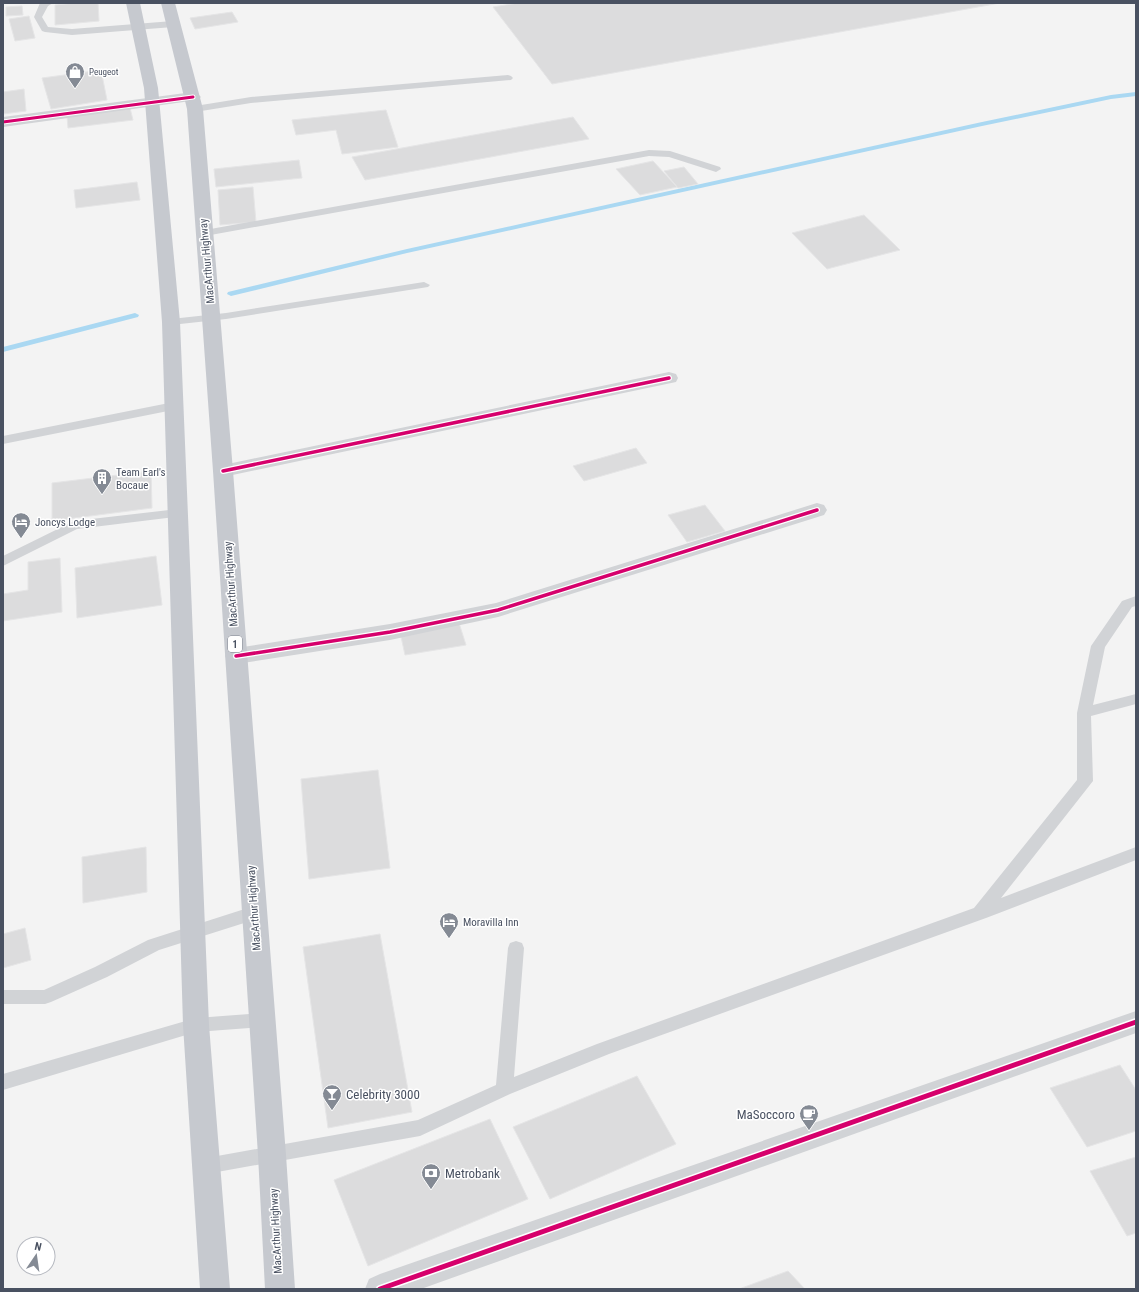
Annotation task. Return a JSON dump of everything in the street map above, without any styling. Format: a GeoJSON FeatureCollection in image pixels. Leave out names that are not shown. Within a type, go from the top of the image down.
{"type":"FeatureCollection","features":[{"type":"Feature","properties":{"kind":"highway"},"geometry":{"type":"LineString","coordinates":[[133,3],[151,88],[172,322],[196,1025],[215,1289]]}},
{"type":"Feature","properties":{"kind":"highway","name":"MacArthur Highway"},"geometry":{"type":"LineString","coordinates":[[168,3],[194,103],[212,318],[272,1155],[280,1289]]}},
{"type":"Feature","properties":{"kind":"street"},"geometry":{"type":"LineString","coordinates":[[3,122],[152,101],[194,103]]}},
{"type":"Feature","properties":{"kind":"street"},"geometry":{"type":"LineString","coordinates":[[223,471],[669,378]]}},
{"type":"Feature","properties":{"kind":"street"},"geometry":{"type":"LineString","coordinates":[[236,656],[390,632],[498,610],[817,510]]}},
{"type":"Feature","properties":{"kind":"street"},"geometry":{"type":"LineString","coordinates":[[380,1289],[1136,1022]]}},
{"type":"Feature","properties":{"kind":"lane"},"geometry":{"type":"LineString","coordinates":[[49,3],[44,4],[38,17],[45,30],[72,32],[173,24]]}},
{"type":"Feature","properties":{"kind":"lane"},"geometry":{"type":"LineString","coordinates":[[194,103],[251,100],[508,78]]}},
{"type":"Feature","properties":{"kind":"lane"},"geometry":{"type":"LineString","coordinates":[[205,234],[649,153],[670,154],[716,168]]}},
{"type":"Feature","properties":{"kind":"lane"},"geometry":{"type":"LineString","coordinates":[[172,322],[212,318],[424,284]]}},
{"type":"Feature","properties":{"kind":"lane"},"geometry":{"type":"LineString","coordinates":[[3,440],[174,406]]}},
{"type":"Feature","properties":{"kind":"lane"},"geometry":{"type":"LineString","coordinates":[[3,562],[74,525],[178,513]]}},
{"type":"Feature","properties":{"kind":"lane"},"geometry":{"type":"LineString","coordinates":[[980,913],[1086,781],[1084,713],[1098,646],[1127,604],[1136,601]]}},
{"type":"Feature","properties":{"kind":"lane"},"geometry":{"type":"LineString","coordinates":[[1084,713],[1136,699]]}},
{"type":"Feature","properties":{"kind":"lane"},"geometry":{"type":"LineString","coordinates":[[206,1166],[420,1128],[504,1089],[603,1049],[980,913],[1136,853]]}},
{"type":"Feature","properties":{"kind":"lane"},"geometry":{"type":"LineString","coordinates":[[3,998],[45,997],[102,972],[154,945],[193,931],[254,913]]}},
{"type":"Feature","properties":{"kind":"lane"},"geometry":{"type":"LineString","coordinates":[[504,1089],[516,948]]}},
{"type":"Feature","properties":{"kind":"lane"},"geometry":{"type":"LineString","coordinates":[[3,1082],[196,1025],[262,1020]]}},
{"type":"Feature","properties":{"kind":"building"},"geometry":{"type":"Polygon","coordinates":[[[98,3],[99,21],[55,25],[55,5],[98,3]]]}},
{"type":"Feature","properties":{"kind":"building"},"geometry":{"type":"Polygon","coordinates":[[[518,3],[1000,3],[552,84],[493,7],[518,3]]]}},
{"type":"Feature","properties":{"kind":"building"},"geometry":{"type":"Polygon","coordinates":[[[22,6],[23,15],[6,16],[6,7],[22,6]]]}},
{"type":"Feature","properties":{"kind":"building"},"geometry":{"type":"Polygon","coordinates":[[[232,12],[238,22],[195,29],[190,18],[232,12]]]}},
{"type":"Feature","properties":{"kind":"building"},"geometry":{"type":"Polygon","coordinates":[[[29,16],[35,38],[15,41],[9,19],[29,16]]]}},
{"type":"Feature","properties":{"kind":"building","name":"Peugeot"},"geometry":{"type":"Polygon","coordinates":[[[101,70],[107,100],[51,109],[42,78],[101,70]]]}},
{"type":"Feature","properties":{"kind":"building"},"geometry":{"type":"Polygon","coordinates":[[[24,89],[26,111],[3,114],[3,92],[24,89]]]}},
{"type":"Feature","properties":{"kind":"building"},"geometry":{"type":"Polygon","coordinates":[[[130,108],[133,120],[68,128],[67,116],[130,108]]]}},
{"type":"Feature","properties":{"kind":"building"},"geometry":{"type":"Polygon","coordinates":[[[386,110],[398,147],[342,154],[336,130],[296,135],[292,120],[386,110]]]}},
{"type":"Feature","properties":{"kind":"building"},"geometry":{"type":"Polygon","coordinates":[[[573,117],[589,139],[365,180],[352,157],[573,117]]]}},
{"type":"Feature","properties":{"kind":"building"},"geometry":{"type":"Polygon","coordinates":[[[299,160],[302,178],[216,187],[214,169],[299,160]]]}},
{"type":"Feature","properties":{"kind":"building"},"geometry":{"type":"Polygon","coordinates":[[[653,161],[677,187],[640,195],[616,169],[653,161]]]}},
{"type":"Feature","properties":{"kind":"building"},"geometry":{"type":"Polygon","coordinates":[[[684,167],[698,184],[678,188],[664,171],[684,167]]]}},
{"type":"Feature","properties":{"kind":"building"},"geometry":{"type":"Polygon","coordinates":[[[137,182],[140,200],[76,208],[74,190],[137,182]]]}},
{"type":"Feature","properties":{"kind":"building"},"geometry":{"type":"Polygon","coordinates":[[[253,187],[256,222],[220,225],[218,190],[253,187]]]}},
{"type":"Feature","properties":{"kind":"building"},"geometry":{"type":"Polygon","coordinates":[[[864,215],[900,250],[827,269],[792,233],[864,215]]]}},
{"type":"Feature","properties":{"kind":"building"},"geometry":{"type":"Polygon","coordinates":[[[636,448],[647,463],[584,481],[573,466],[636,448]]]}},
{"type":"Feature","properties":{"kind":"building","name":"Team Earl's Bocaue"},"geometry":{"type":"Polygon","coordinates":[[[151,471],[152,508],[52,521],[52,483],[151,471]]]}},
{"type":"Feature","properties":{"kind":"building"},"geometry":{"type":"Polygon","coordinates":[[[705,505],[725,531],[687,542],[668,515],[705,505]]]}},
{"type":"Feature","properties":{"kind":"building"},"geometry":{"type":"Polygon","coordinates":[[[156,556],[162,605],[77,618],[75,568],[156,556]]]}},
{"type":"Feature","properties":{"kind":"building"},"geometry":{"type":"Polygon","coordinates":[[[60,558],[62,612],[3,621],[3,594],[28,590],[28,562],[60,558]]]}},
{"type":"Feature","properties":{"kind":"building"},"geometry":{"type":"Polygon","coordinates":[[[459,623],[466,645],[405,655],[400,632],[459,623]]]}},
{"type":"Feature","properties":{"kind":"building"},"geometry":{"type":"Polygon","coordinates":[[[378,770],[390,868],[309,879],[301,779],[378,770]]]}},
{"type":"Feature","properties":{"kind":"building"},"geometry":{"type":"Polygon","coordinates":[[[146,847],[147,892],[83,903],[82,857],[146,847]]]}},
{"type":"Feature","properties":{"kind":"building"},"geometry":{"type":"Polygon","coordinates":[[[25,928],[31,960],[3,968],[3,934],[25,928]]]}},
{"type":"Feature","properties":{"kind":"building"},"geometry":{"type":"Polygon","coordinates":[[[380,934],[412,1112],[328,1128],[303,947],[380,934]]]}},
{"type":"Feature","properties":{"kind":"building"},"geometry":{"type":"Polygon","coordinates":[[[1120,1065],[1136,1090],[1136,1131],[1087,1147],[1050,1088],[1120,1065]]]}},
{"type":"Feature","properties":{"kind":"building"},"geometry":{"type":"Polygon","coordinates":[[[637,1076],[676,1144],[550,1199],[513,1127],[637,1076]]]}},
{"type":"Feature","properties":{"kind":"building","name":"Metrobank"},"geometry":{"type":"Polygon","coordinates":[[[490,1119],[528,1199],[368,1266],[334,1180],[490,1119]]]}},
{"type":"Feature","properties":{"kind":"building"},"geometry":{"type":"Polygon","coordinates":[[[1136,1157],[1136,1233],[1127,1236],[1090,1171],[1136,1157]]]}},
{"type":"Feature","properties":{"kind":"building"},"geometry":{"type":"Polygon","coordinates":[[[788,1271],[805,1289],[739,1289],[788,1271]]]}},
{"type":"Feature","properties":{"kind":"waterway"},"geometry":{"type":"LineString","coordinates":[[231,294],[407,251],[538,222],[982,124],[1111,97],[1136,94]]}},
{"type":"Feature","properties":{"kind":"waterway"},"geometry":{"type":"LineString","coordinates":[[3,350],[135,315]]}},
{"type":"Feature","properties":{"kind":"cycle path"},"geometry":{"type":"LineString","coordinates":[[3,122],[193,97]]}},
{"type":"Feature","properties":{"kind":"cycle path"},"geometry":{"type":"LineString","coordinates":[[223,471],[669,378]]}},
{"type":"Feature","properties":{"kind":"cycle path"},"geometry":{"type":"LineString","coordinates":[[236,656],[390,632],[498,610],[817,510]]}},
{"type":"Feature","properties":{"kind":"cycle path"},"geometry":{"type":"LineString","coordinates":[[380,1289],[1136,1022]]}},
{"type":"Feature","properties":{"kind":"place","name":"Peugeot"},"geometry":{"type":"Point","coordinates":[75,89]}},
{"type":"Feature","properties":{"kind":"place","name":"Team Earl's Bocaue"},"geometry":{"type":"Point","coordinates":[102,495]}},
{"type":"Feature","properties":{"kind":"place","name":"Joncys Lodge"},"geometry":{"type":"Point","coordinates":[21,539]}},
{"type":"Feature","properties":{"kind":"place","name":"Moravilla Inn"},"geometry":{"type":"Point","coordinates":[449,939]}},
{"type":"Feature","properties":{"kind":"place","name":"Celebrity 3000"},"geometry":{"type":"Point","coordinates":[332,1111]}},
{"type":"Feature","properties":{"kind":"place","name":"MaSoccoro"},"geometry":{"type":"Point","coordinates":[809,1131]}},
{"type":"Feature","properties":{"kind":"place","name":"Metrobank"},"geometry":{"type":"Point","coordinates":[431,1190]}}]}
